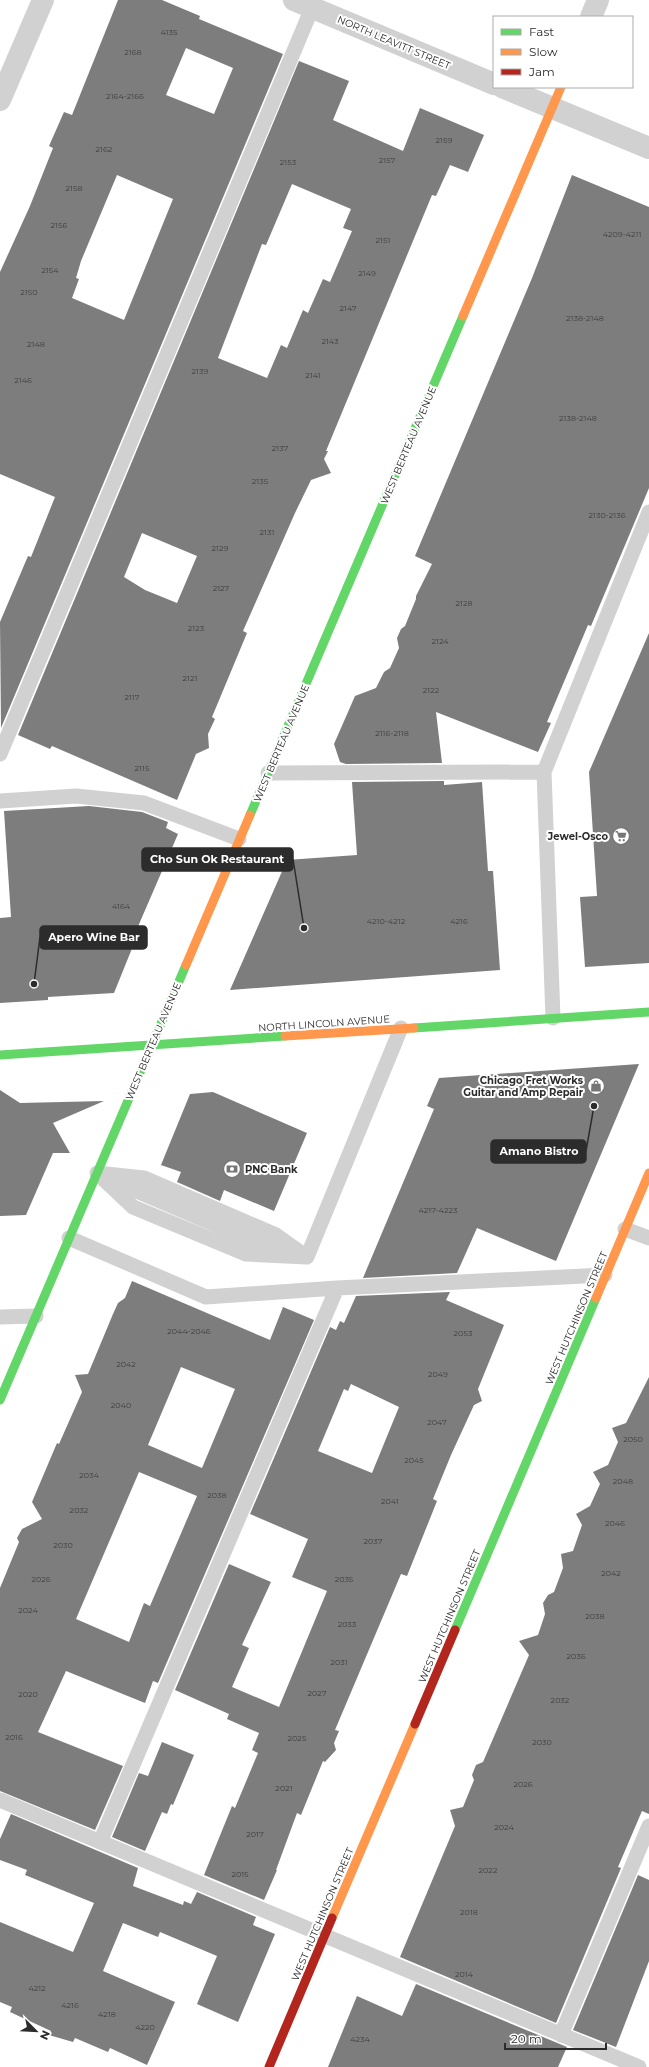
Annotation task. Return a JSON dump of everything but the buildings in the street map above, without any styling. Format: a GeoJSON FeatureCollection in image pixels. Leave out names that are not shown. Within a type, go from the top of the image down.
{"type":"FeatureCollection","features":[{"type":"Feature","properties":{"kind":"street"},"geometry":{"type":"LineString","coordinates":[[0,100],[43,0]]}},
{"type":"Feature","properties":{"kind":"street"},"geometry":{"type":"LineString","coordinates":[[591,16],[598,0]]}},
{"type":"Feature","properties":{"kind":"street","name":"NORTH LEAVITT STREET"},"geometry":{"type":"LineString","coordinates":[[303,4],[493,84]]}},
{"type":"Feature","properties":{"kind":"street"},"geometry":{"type":"LineString","coordinates":[[504,88],[649,148]]}},
{"type":"Feature","properties":{"kind":"street","name":"WEST BERTEAU AVENUE"},"geometry":{"type":"LineString","coordinates":[[0,1400],[561,88]]}},
{"type":"Feature","properties":{"kind":"street","name":"NORTH LINCOLN AVENUE"},"geometry":{"type":"LineString","coordinates":[[0,1055],[649,1012]]}},
{"type":"Feature","properties":{"kind":"street","name":"WEST HUTCHINSON STREET"},"geometry":{"type":"LineString","coordinates":[[269,2067],[649,1173]]}},
{"type":"Feature","properties":{"kind":"lane"},"geometry":{"type":"LineString","coordinates":[[0,754],[303,4]]}},
{"type":"Feature","properties":{"kind":"lane"},"geometry":{"type":"LineString","coordinates":[[553,1018],[544,772],[649,512]]}},
{"type":"Feature","properties":{"kind":"lane"},"geometry":{"type":"LineString","coordinates":[[268,773],[544,772]]}},
{"type":"Feature","properties":{"kind":"lane"},"geometry":{"type":"LineString","coordinates":[[0,801],[76,796],[144,803],[239,839]]}},
{"type":"Feature","properties":{"kind":"lane"},"geometry":{"type":"LineString","coordinates":[[307,1257],[401,1028]]}},
{"type":"Feature","properties":{"kind":"lane"},"geometry":{"type":"LineString","coordinates":[[97,1173],[144,1178],[276,1235],[307,1257]]}},
{"type":"Feature","properties":{"kind":"lane"},"geometry":{"type":"LineString","coordinates":[[97,1173],[133,1207],[246,1254],[307,1257]]}},
{"type":"Feature","properties":{"kind":"lane"},"geometry":{"type":"LineString","coordinates":[[625,1229],[649,1238]]}},
{"type":"Feature","properties":{"kind":"lane"},"geometry":{"type":"LineString","coordinates":[[69,1238],[206,1297],[337,1288],[605,1275]]}},
{"type":"Feature","properties":{"kind":"lane"},"geometry":{"type":"LineString","coordinates":[[100,1842],[337,1288]]}},
{"type":"Feature","properties":{"kind":"lane"},"geometry":{"type":"LineString","coordinates":[[0,1317],[36,1316]]}},
{"type":"Feature","properties":{"kind":"lane"},"geometry":{"type":"LineString","coordinates":[[0,1800],[638,2067]]}},
{"type":"Feature","properties":{"kind":"lane"},"geometry":{"type":"LineString","coordinates":[[561,2035],[649,1826]]}},
{"type":"Feature","properties":{"kind":"traffic: fast"},"geometry":{"type":"LineString","coordinates":[[250,815],[463,316]]}},
{"type":"Feature","properties":{"kind":"traffic: fast"},"geometry":{"type":"LineString","coordinates":[[0,1400],[186,965]]}},
{"type":"Feature","properties":{"kind":"traffic: fast"},"geometry":{"type":"LineString","coordinates":[[414,1028],[649,1012]]}},
{"type":"Feature","properties":{"kind":"traffic: fast"},"geometry":{"type":"LineString","coordinates":[[0,1055],[285,1036]]}},
{"type":"Feature","properties":{"kind":"traffic: fast"},"geometry":{"type":"LineString","coordinates":[[455,1630],[596,1298]]}},
{"type":"Feature","properties":{"kind":"traffic: slow"},"geometry":{"type":"LineString","coordinates":[[463,316],[561,88]]}},
{"type":"Feature","properties":{"kind":"traffic: slow"},"geometry":{"type":"LineString","coordinates":[[186,965],[250,815]]}},
{"type":"Feature","properties":{"kind":"traffic: slow"},"geometry":{"type":"LineString","coordinates":[[285,1036],[414,1028]]}},
{"type":"Feature","properties":{"kind":"traffic: slow"},"geometry":{"type":"LineString","coordinates":[[596,1298],[649,1173]]}},
{"type":"Feature","properties":{"kind":"traffic: slow"},"geometry":{"type":"LineString","coordinates":[[332,1918],[415,1724]]}},
{"type":"Feature","properties":{"kind":"traffic: jam"},"geometry":{"type":"LineString","coordinates":[[415,1724],[455,1630]]}},
{"type":"Feature","properties":{"kind":"traffic: jam"},"geometry":{"type":"LineString","coordinates":[[269,2067],[332,1918]]}},
{"type":"Feature","properties":{"kind":"place","name":"Jewel-Osco"},"geometry":{"type":"Point","coordinates":[621,836]}},
{"type":"Feature","properties":{"kind":"place","name":"Cho Sun Ok Restaurant"},"geometry":{"type":"Point","coordinates":[304,928]}},
{"type":"Feature","properties":{"kind":"place","name":"Apero Wine Bar"},"geometry":{"type":"Point","coordinates":[34,984]}},
{"type":"Feature","properties":{"kind":"place","name":"Chicago Fret Works Guitar and Amp Repair"},"geometry":{"type":"Point","coordinates":[596,1086]}},
{"type":"Feature","properties":{"kind":"place","name":"Amano Bistro"},"geometry":{"type":"Point","coordinates":[594,1106]}},
{"type":"Feature","properties":{"kind":"place","name":"PNC Bank"},"geometry":{"type":"Point","coordinates":[232,1169]}}]}
